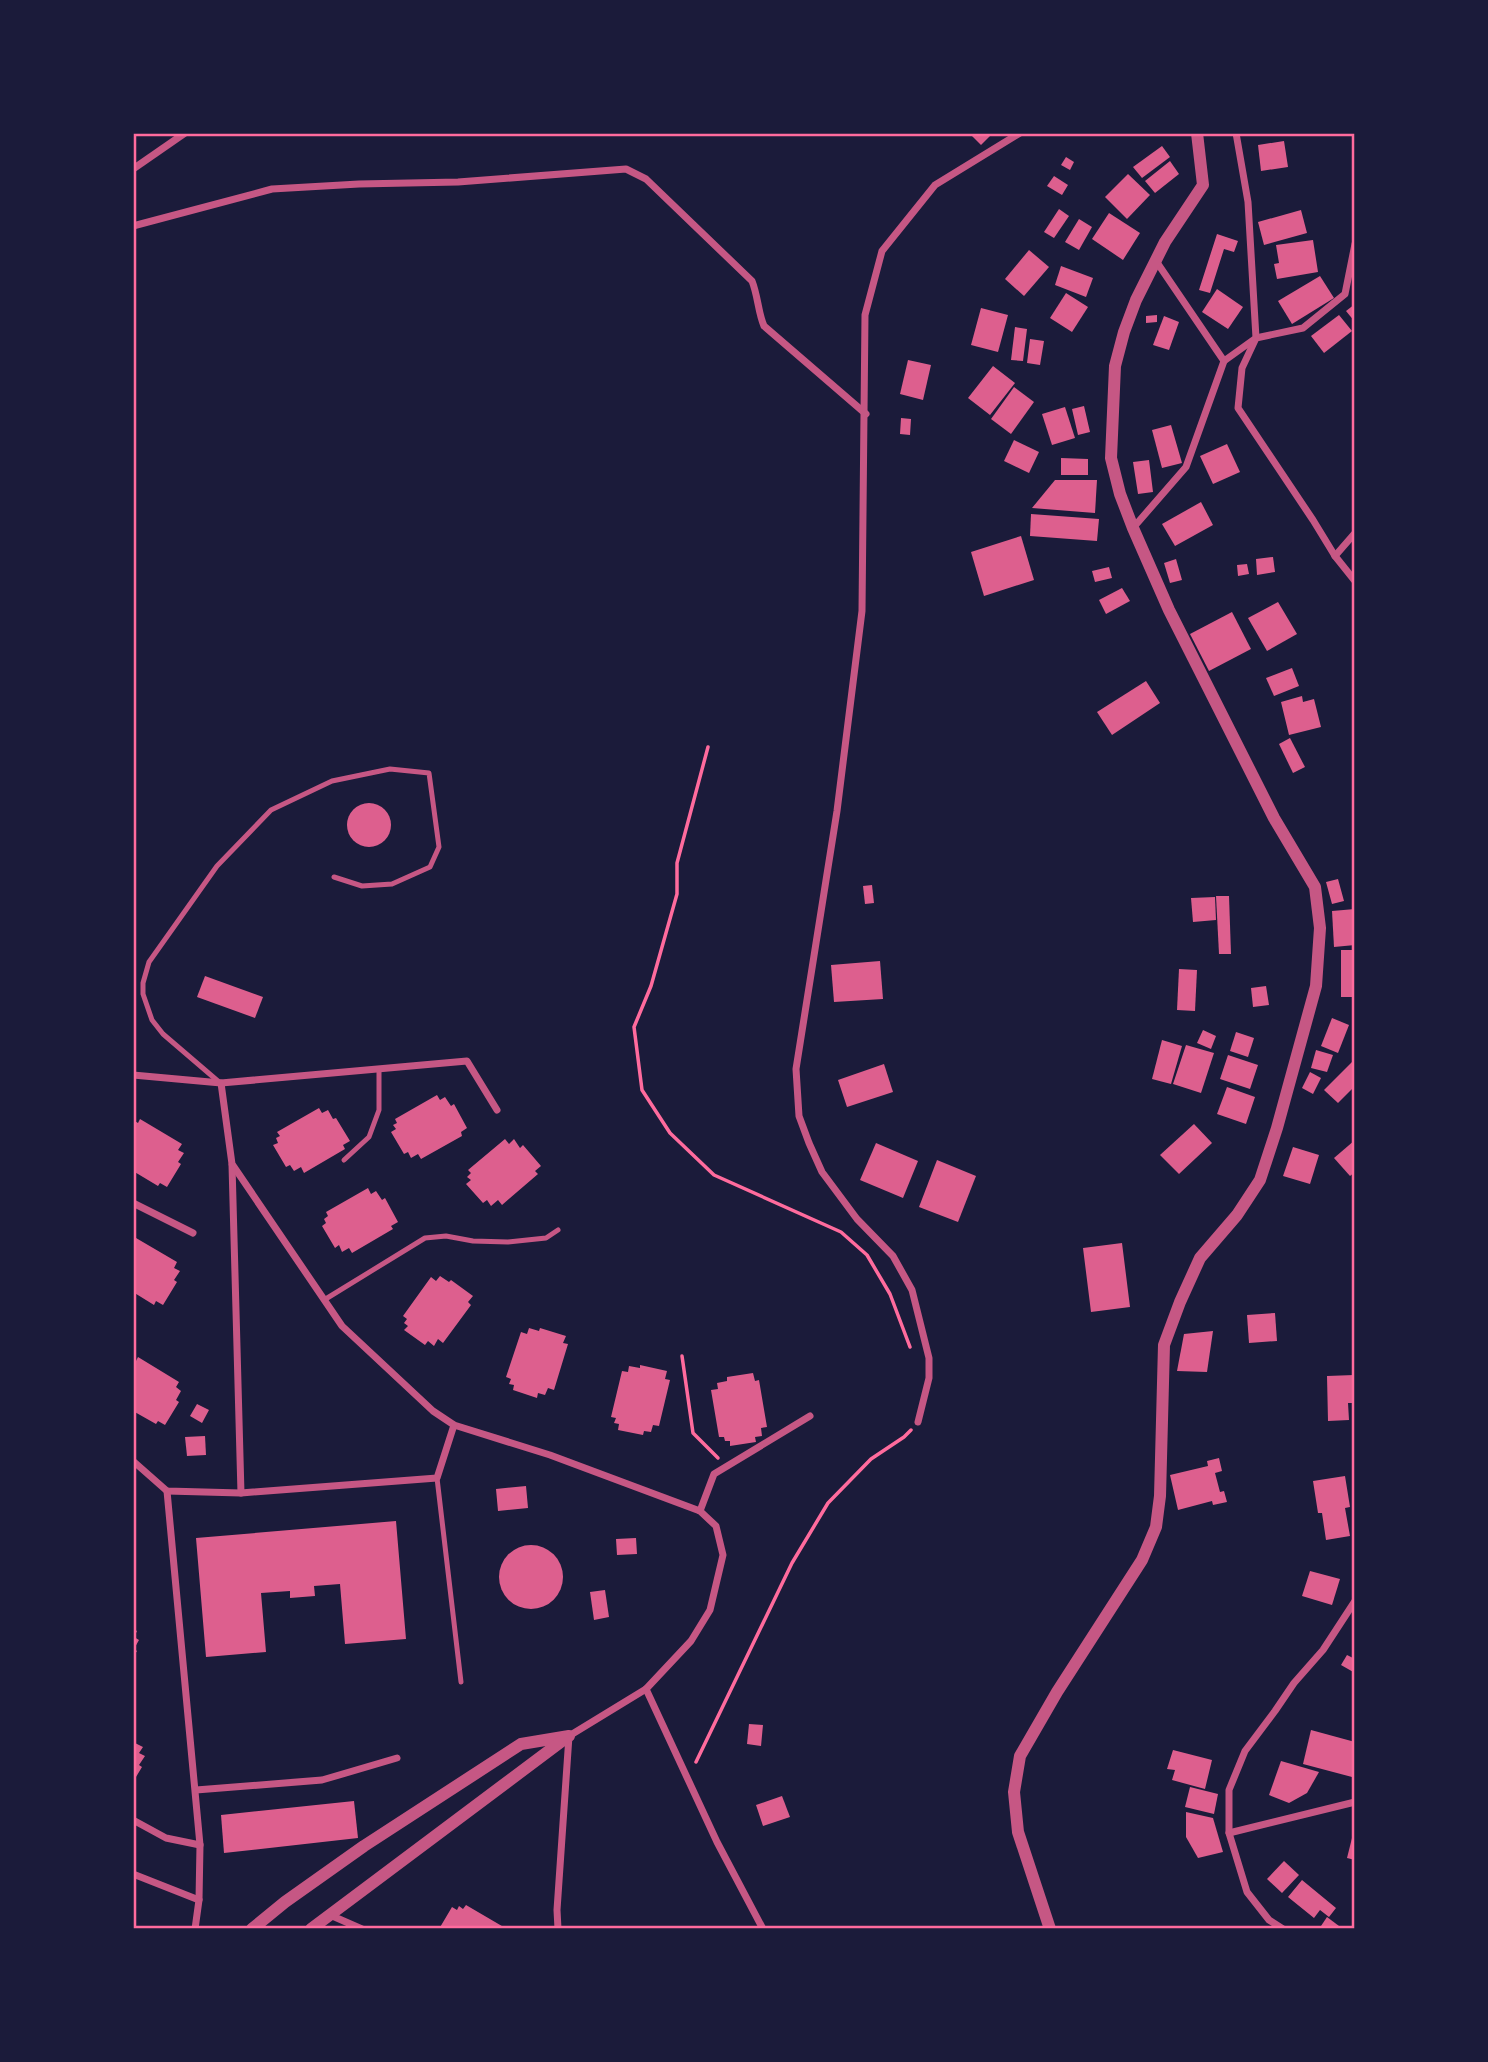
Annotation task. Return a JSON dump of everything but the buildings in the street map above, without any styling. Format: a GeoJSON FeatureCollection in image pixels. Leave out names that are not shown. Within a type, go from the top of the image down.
{"type":"FeatureCollection","features":[{"type":"Feature","properties":{"kind":"street"},"geometry":{"type":"LineString","coordinates":[[133,169],[185,133]]}},
{"type":"Feature","properties":{"kind":"street"},"geometry":{"type":"LineString","coordinates":[[918,1422],[929,1378],[929,1358],[912,1290],[893,1256],[857,1219],[822,1172],[799,1116],[796,1069],[837,811],[862,611],[865,315],[882,251],[935,186],[1020,133]]}},
{"type":"Feature","properties":{"kind":"street"},"geometry":{"type":"LineString","coordinates":[[1050,1929],[1018,1832],[1014,1792],[1020,1756],[1057,1692],[1142,1560],[1156,1527],[1160,1496],[1164,1345],[1200,1258],[1237,1215],[1260,1180],[1314,996],[1320,928],[1315,887],[1274,818],[1169,610],[1120,494],[1111,458],[1115,366],[1124,332],[1136,300],[1165,242],[1203,185],[1196,133]]}},
{"type":"Feature","properties":{"kind":"street"},"geometry":{"type":"LineString","coordinates":[[1236,133],[1248,202],[1256,338],[1242,368],[1238,408],[1335,556],[1355,581]]}},
{"type":"Feature","properties":{"kind":"street"},"geometry":{"type":"LineString","coordinates":[[133,226],[271,189],[458,182],[626,169],[646,178],[752,281],[764,326],[866,414]]}},
{"type":"Feature","properties":{"kind":"street"},"geometry":{"type":"LineString","coordinates":[[1133,528],[1186,467],[1224,362],[1256,338],[1303,328],[1345,294],[1355,244]]}},
{"type":"Feature","properties":{"kind":"street"},"geometry":{"type":"LineString","coordinates":[[1156,261],[1224,362]]}},
{"type":"Feature","properties":{"kind":"street"},"geometry":{"type":"LineString","coordinates":[[1335,556],[1355,533]]}},
{"type":"Feature","properties":{"kind":"street"},"geometry":{"type":"LineString","coordinates":[[133,1075],[221,1083],[467,1061],[497,1110]]}},
{"type":"Feature","properties":{"kind":"street"},"geometry":{"type":"LineString","coordinates":[[221,1083],[232,1164],[241,1493]]}},
{"type":"Feature","properties":{"kind":"street"},"geometry":{"type":"LineString","coordinates":[[232,1164],[342,1326],[433,1411],[454,1425],[550,1455],[700,1511],[716,1526],[723,1555],[710,1610],[691,1642],[646,1689],[569,1736],[311,1929]]}},
{"type":"Feature","properties":{"kind":"street"},"geometry":{"type":"LineString","coordinates":[[133,1203],[193,1233]]}},
{"type":"Feature","properties":{"kind":"street"},"geometry":{"type":"LineString","coordinates":[[700,1511],[714,1474],[810,1416]]}},
{"type":"Feature","properties":{"kind":"street"},"geometry":{"type":"LineString","coordinates":[[133,1461],[167,1491],[241,1493],[437,1478],[454,1425]]}},
{"type":"Feature","properties":{"kind":"street"},"geometry":{"type":"LineString","coordinates":[[167,1491],[200,1845],[199,1900],[195,1929]]}},
{"type":"Feature","properties":{"kind":"street"},"geometry":{"type":"LineString","coordinates":[[1283,1929],[1269,1920],[1247,1892],[1228,1833],[1229,1790],[1245,1751],[1294,1683],[1323,1650],[1355,1601]]}},
{"type":"Feature","properties":{"kind":"street"},"geometry":{"type":"LineString","coordinates":[[646,1689],[717,1842],[763,1929]]}},
{"type":"Feature","properties":{"kind":"street"},"geometry":{"type":"LineString","coordinates":[[252,1929],[364,1846],[521,1744],[569,1736]]}},
{"type":"Feature","properties":{"kind":"street"},"geometry":{"type":"LineString","coordinates":[[558,1929],[569,1736]]}},
{"type":"Feature","properties":{"kind":"street"},"geometry":{"type":"LineString","coordinates":[[196,1790],[322,1780],[397,1758]]}},
{"type":"Feature","properties":{"kind":"street"},"geometry":{"type":"LineString","coordinates":[[1228,1833],[1355,1802]]}},
{"type":"Feature","properties":{"kind":"street"},"geometry":{"type":"LineString","coordinates":[[133,1820],[166,1838],[200,1845]]}},
{"type":"Feature","properties":{"kind":"street"},"geometry":{"type":"LineString","coordinates":[[133,1874],[199,1900]]}},
{"type":"Feature","properties":{"kind":"street"},"geometry":{"type":"LineString","coordinates":[[330,1915],[362,1929]]}},
{"type":"Feature","properties":{"kind":"lane"},"geometry":{"type":"LineString","coordinates":[[221,1083],[163,1034],[152,1020],[143,994],[149,962],[216,866],[271,810],[332,781],[390,769],[429,773],[439,847],[430,867],[392,884],[362,886],[334,877]]}},
{"type":"Feature","properties":{"kind":"lane"},"geometry":{"type":"LineString","coordinates":[[344,1160],[369,1137],[379,1110],[379,1069]]}},
{"type":"Feature","properties":{"kind":"lane"},"geometry":{"type":"LineString","coordinates":[[324,1300],[425,1238],[446,1236],[473,1241],[508,1242],[546,1238],[558,1230]]}},
{"type":"Feature","properties":{"kind":"lane"},"geometry":{"type":"LineString","coordinates":[[437,1478],[461,1682]]}},
{"type":"Feature","properties":{"kind":"path"},"geometry":{"type":"LineString","coordinates":[[708,747],[677,863],[677,894],[651,986],[634,1027],[642,1090],[670,1133],[714,1175],[841,1232],[867,1255],[890,1294],[914,1356]]}},
{"type":"Feature","properties":{"kind":"path"},"geometry":{"type":"LineString","coordinates":[[682,1356],[693,1433],[727,1466]]}},
{"type":"Feature","properties":{"kind":"path"},"geometry":{"type":"LineString","coordinates":[[688,1779],[792,1563],[828,1503],[870,1459],[904,1437],[918,1422]]}}]}
